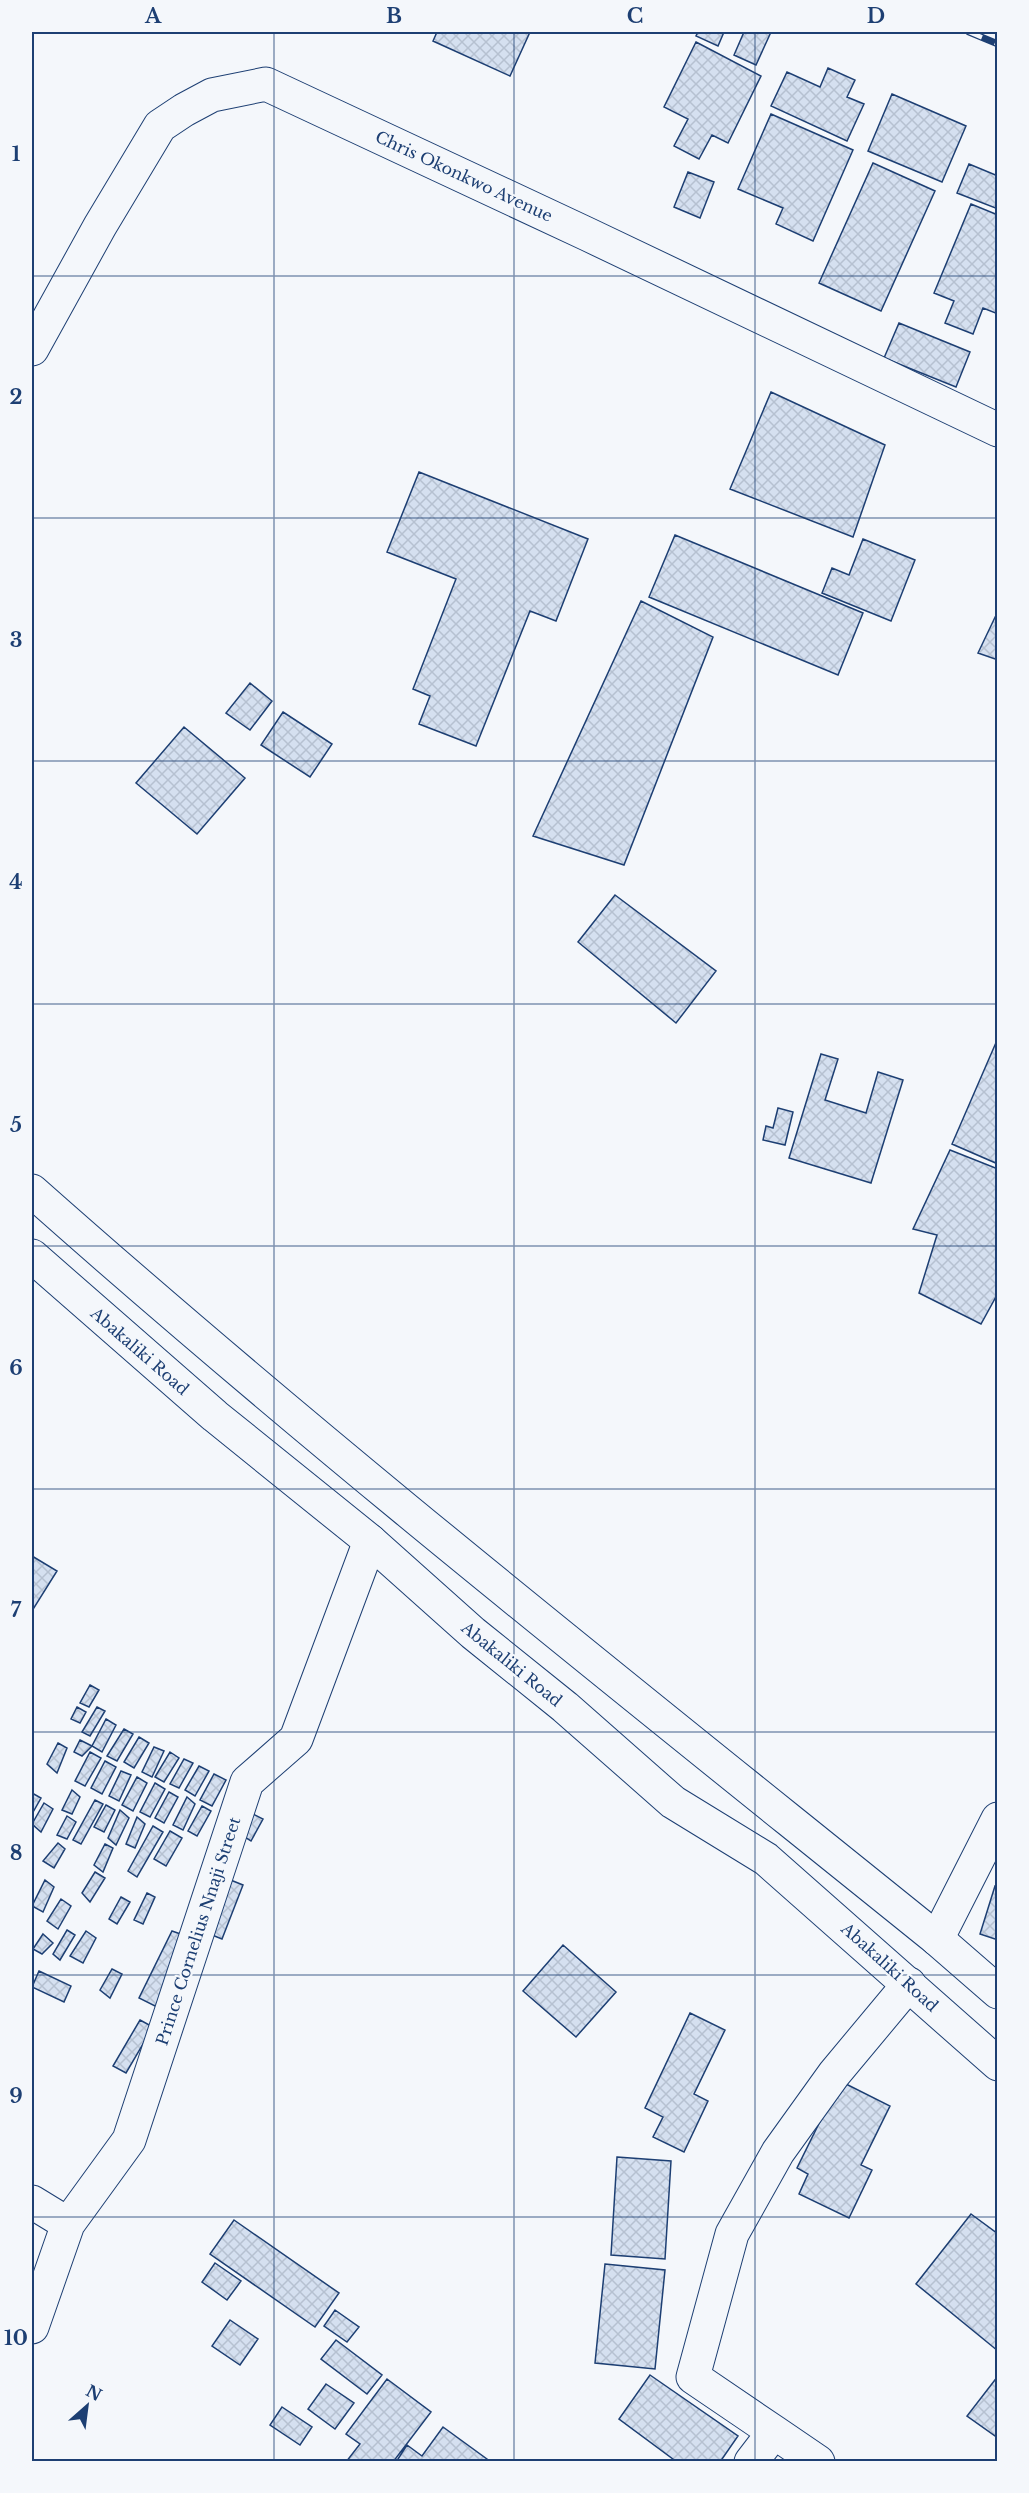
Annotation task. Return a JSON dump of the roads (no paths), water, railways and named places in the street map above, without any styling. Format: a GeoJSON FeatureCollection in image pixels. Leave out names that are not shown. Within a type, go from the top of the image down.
{"type":"FeatureCollection","features":[{"type":"Feature","properties":{"kind":"main road","name":"Chris Okonkwo Avenue"},"geometry":{"type":"LineString","coordinates":[[32,349],[100,226],[160,126],[212,94],[266,84],[588,234],[998,430]]}},
{"type":"Feature","properties":{"kind":"main road"},"geometry":{"type":"LineString","coordinates":[[32,1191],[176,1319],[381,1490],[937,1939],[998,1992]]}},
{"type":"Feature","properties":{"kind":"main road","name":"Abakaliki Road"},"geometry":{"type":"LineString","coordinates":[[32,1256],[215,1416],[370,1541],[473,1634],[566,1707],[673,1802],[766,1859],[998,2064]]}},
{"type":"Feature","properties":{"kind":"main road","name":"Prince Cornelius Nnaji Street"},"geometry":{"type":"LineString","coordinates":[[32,2327],[68,2224],[129,2140],[247,1782],[296,1739],[370,1541]]}},
{"type":"Feature","properties":{"kind":"main road"},"geometry":{"type":"LineString","coordinates":[[937,1939],[998,1819]]}},
{"type":"Feature","properties":{"kind":"main road"},"geometry":{"type":"LineString","coordinates":[[818,2462],[693,2377],[732,2234],[778,2152],[834,2074],[909,1984]]}},
{"type":"Feature","properties":{"kind":"main road"},"geometry":{"type":"LineString","coordinates":[[32,2202],[68,2224]]}},
{"type":"Feature","properties":{"kind":"main road"},"geometry":{"type":"LineString","coordinates":[[752,2462],[774,2432]]}},
{"type":"Feature","properties":{"kind":"railway"},"geometry":{"type":"LineString","coordinates":[[969,32],[998,44]]}}]}
